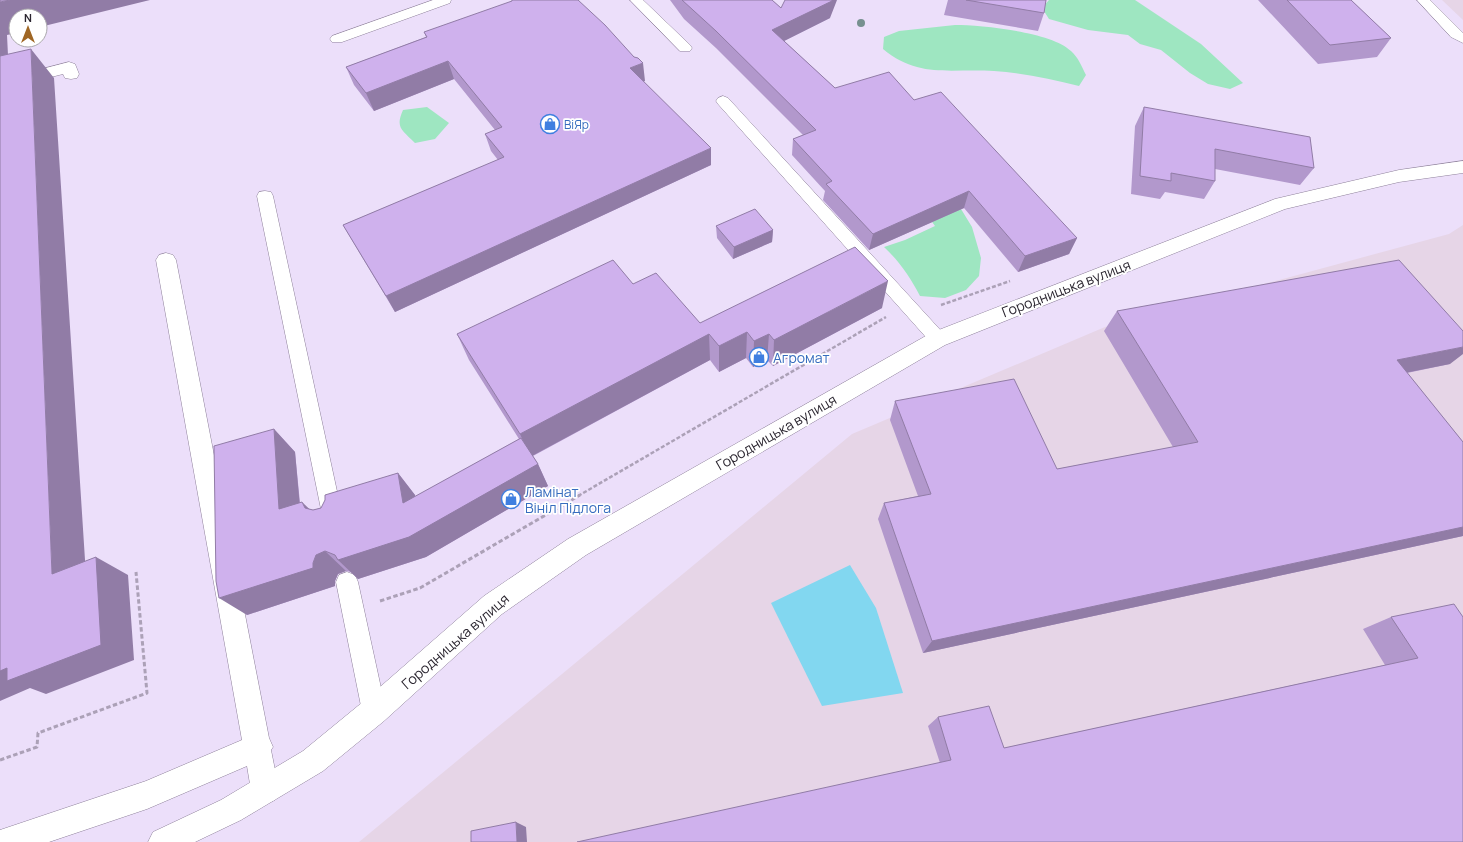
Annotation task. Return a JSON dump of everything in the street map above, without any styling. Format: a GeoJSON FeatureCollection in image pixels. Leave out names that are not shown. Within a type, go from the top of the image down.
{"type":"FeatureCollection","features":[{"type":"Feature","properties":{"kind":"street"},"geometry":{"type":"LineString","coordinates":[[8,85],[69,67],[71,74]]}},
{"type":"Feature","properties":{"kind":"street","name":"Городницька вулиця"},"geometry":{"type":"LineString","coordinates":[[163,842],[231,810],[313,761],[374,711],[493,605],[577,547],[938,339],[1282,204],[1399,176],[1463,167]]}},
{"type":"Feature","properties":{"kind":"street"},"geometry":{"type":"LineString","coordinates":[[166,260],[259,747],[265,790]]}},
{"type":"Feature","properties":{"kind":"street"},"geometry":{"type":"LineString","coordinates":[[6,842],[147,795],[259,747]]}},
{"type":"Feature","properties":{"kind":"lane"},"geometry":{"type":"LineString","coordinates":[[337,39],[445,0]]}},
{"type":"Feature","properties":{"kind":"lane"},"geometry":{"type":"LineString","coordinates":[[636,0],[685,48]]}},
{"type":"Feature","properties":{"kind":"lane"},"geometry":{"type":"LineString","coordinates":[[1423,0],[1463,40]]}},
{"type":"Feature","properties":{"kind":"lane"},"geometry":{"type":"LineString","coordinates":[[723,101],[938,339]]}},
{"type":"Feature","properties":{"kind":"lane"},"geometry":{"type":"LineString","coordinates":[[264,196],[334,520]]}},
{"type":"Feature","properties":{"kind":"lane"},"geometry":{"type":"LineString","coordinates":[[347,582],[374,711]]}},
{"type":"Feature","properties":{"kind":"path"},"geometry":{"type":"LineString","coordinates":[[353,611],[420,588],[890,315],[913,312],[943,305],[1011,281]]}},
{"type":"Feature","properties":{"kind":"path"},"geometry":{"type":"LineString","coordinates":[[0,760],[36,747],[38,734],[147,693],[136,572]]}},
{"type":"Feature","properties":{"kind":"shaded area"},"geometry":{"type":"Polygon","coordinates":[[[1442,0],[1463,0],[1463,20],[1442,0]]]}},
{"type":"Feature","properties":{"kind":"shaded area"},"geometry":{"type":"Polygon","coordinates":[[[1463,225],[1463,842],[359,842],[852,434],[1105,327],[1449,234],[1463,225]]]}},
{"type":"Feature","properties":{"kind":"green space"},"geometry":{"type":"Polygon","coordinates":[[[1049,0],[1135,0],[1201,44],[1243,83],[1230,89],[1208,84],[1190,73],[1161,50],[1140,44],[1128,35],[1088,30],[1049,19],[1042,8],[1049,0]]]}},
{"type":"Feature","properties":{"kind":"green space"},"geometry":{"type":"Polygon","coordinates":[[[955,25],[999,28],[1033,34],[1049,39],[1062,44],[1071,51],[1078,59],[1086,75],[1079,86],[1005,72],[978,70],[936,70],[909,65],[883,49],[884,37],[899,31],[955,25]]]}},
{"type":"Feature","properties":{"kind":"green space"},"geometry":{"type":"Polygon","coordinates":[[[427,107],[449,123],[435,139],[415,143],[403,132],[401,128],[400,121],[403,110],[427,107]]]}},
{"type":"Feature","properties":{"kind":"green space"},"geometry":{"type":"Polygon","coordinates":[[[894,170],[961,209],[972,227],[981,258],[979,276],[966,290],[945,298],[920,296],[904,270],[884,247],[905,240],[935,226],[894,170]]]}},
{"type":"Feature","properties":{"kind":"water"},"geometry":{"type":"Polygon","coordinates":[[[850,565],[876,608],[903,693],[822,706],[771,603],[850,565]]]}},
{"type":"Feature","properties":{"kind":"building"},"geometry":{"type":"Polygon","coordinates":[[[512,0],[578,0],[605,25],[634,57],[638,58],[643,63],[630,68],[711,148],[386,296],[343,225],[504,157],[485,134],[502,127],[448,61],[366,93],[346,67],[427,37],[424,32],[512,0]]]}},
{"type":"Feature","properties":{"kind":"building"},"geometry":{"type":"Polygon","coordinates":[[[682,0],[772,0],[781,8],[785,0],[832,0],[772,30],[835,88],[889,72],[914,100],[941,92],[1077,238],[1025,256],[969,191],[873,234],[826,184],[832,181],[793,139],[816,130],[716,31],[682,0]]]}},
{"type":"Feature","properties":{"kind":"building"},"geometry":{"type":"Polygon","coordinates":[[[966,0],[1046,0],[1044,13],[966,0]]]}},
{"type":"Feature","properties":{"kind":"building"},"geometry":{"type":"Polygon","coordinates":[[[1287,0],[1351,0],[1391,38],[1330,45],[1287,0]]]}},
{"type":"Feature","properties":{"kind":"building"},"geometry":{"type":"Polygon","coordinates":[[[31,49],[52,574],[96,557],[101,645],[7,681],[7,668],[0,671],[0,56],[31,49]]]}},
{"type":"Feature","properties":{"kind":"building"},"geometry":{"type":"Polygon","coordinates":[[[1144,107],[1310,137],[1314,168],[1215,149],[1215,181],[1171,173],[1171,181],[1140,176],[1144,107]]]}},
{"type":"Feature","properties":{"kind":"building"},"geometry":{"type":"Polygon","coordinates":[[[755,209],[773,230],[734,247],[716,226],[755,209]]]}},
{"type":"Feature","properties":{"kind":"building"},"geometry":{"type":"Polygon","coordinates":[[[855,247],[888,281],[774,340],[769,334],[754,341],[747,332],[719,346],[709,334],[520,434],[457,334],[613,260],[633,284],[656,273],[700,323],[855,247]]]}},
{"type":"Feature","properties":{"kind":"building"},"geometry":{"type":"Polygon","coordinates":[[[1399,260],[1463,331],[1463,347],[1397,360],[1463,442],[1463,527],[932,641],[884,503],[931,494],[895,401],[1014,379],[1057,469],[1198,442],[1117,311],[1399,260]]]}},
{"type":"Feature","properties":{"kind":"building"},"geometry":{"type":"Polygon","coordinates":[[[274,429],[279,509],[302,502],[305,508],[313,510],[321,508],[325,500],[325,495],[398,473],[403,503],[521,438],[538,464],[409,537],[338,560],[335,555],[325,551],[316,555],[313,568],[219,598],[216,581],[214,446],[274,429]]]}},
{"type":"Feature","properties":{"kind":"building"},"geometry":{"type":"Polygon","coordinates":[[[1454,604],[1463,617],[1463,842],[577,842],[951,760],[938,717],[989,706],[1004,748],[1418,658],[1391,617],[1454,604]]]}},
{"type":"Feature","properties":{"kind":"building"},"geometry":{"type":"Polygon","coordinates":[[[516,822],[517,842],[471,842],[471,831],[516,822]]]}},
{"type":"Feature","properties":{"kind":"place","name":"ВіЯр"},"geometry":{"type":"Point","coordinates":[550,124]}},
{"type":"Feature","properties":{"kind":"place","name":"Агромат"},"geometry":{"type":"Point","coordinates":[759,357]}},
{"type":"Feature","properties":{"kind":"place","name":"Ламінат Вініл Підлога"},"geometry":{"type":"Point","coordinates":[511,499]}}]}
